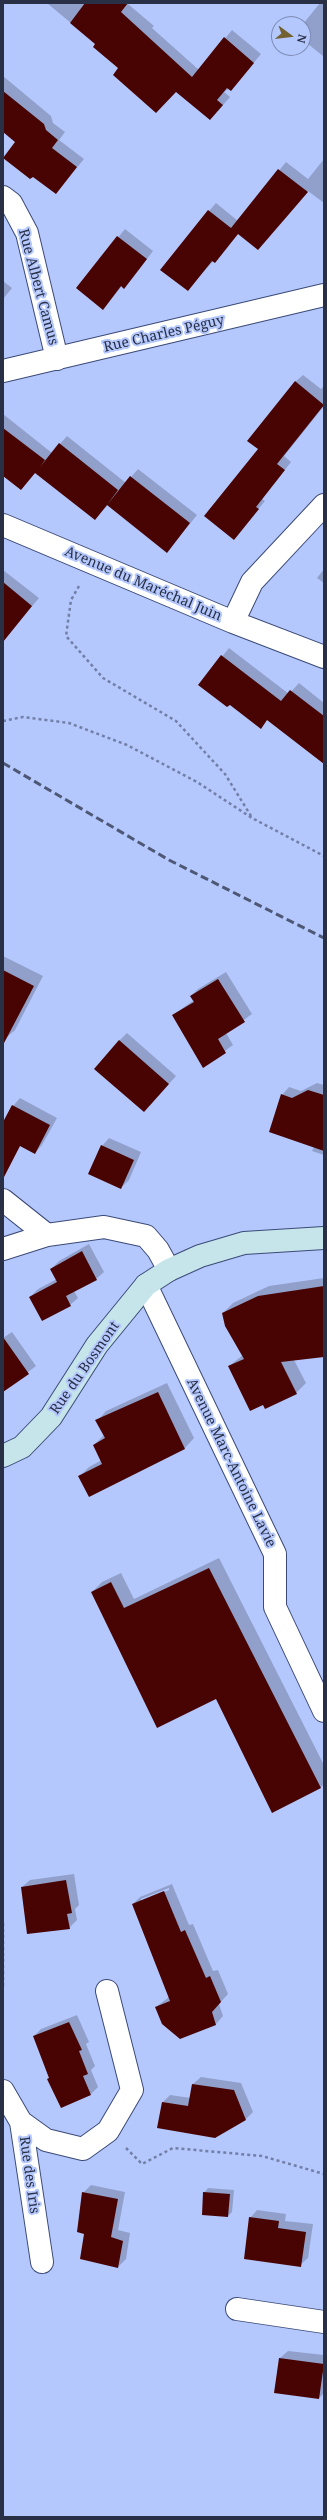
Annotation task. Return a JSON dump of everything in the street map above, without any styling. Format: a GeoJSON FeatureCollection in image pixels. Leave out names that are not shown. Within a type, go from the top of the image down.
{"type":"FeatureCollection","features":[{"type":"Feature","properties":{"kind":"street","name":"Rue Albert Camus"},"geometry":{"type":"LineString","coordinates":[[3,197],[11,203],[27,233],[57,359]]}},
{"type":"Feature","properties":{"kind":"street","name":"Rue Charles Péguy"},"geometry":{"type":"LineString","coordinates":[[3,371],[324,295]]}},
{"type":"Feature","properties":{"kind":"street","name":"Avenue du Maréchal Juin"},"geometry":{"type":"LineString","coordinates":[[3,525],[233,622],[252,582],[324,505]]}},
{"type":"Feature","properties":{"kind":"street"},"geometry":{"type":"LineString","coordinates":[[233,622],[324,657]]}},
{"type":"Feature","properties":{"kind":"street"},"geometry":{"type":"LineString","coordinates":[[3,1200],[47,1235]]}},
{"type":"Feature","properties":{"kind":"street"},"geometry":{"type":"LineString","coordinates":[[3,1249],[47,1235],[104,1227],[146,1236],[158,1250],[169,1270]]}},
{"type":"Feature","properties":{"kind":"street","name":"Rue du Bosmont"},"geometry":{"type":"LineString","coordinates":[[3,1456],[22,1447],[50,1418],[97,1345],[146,1285],[169,1270],[200,1256],[244,1243],[324,1238]]}},
{"type":"Feature","properties":{"kind":"street","name":"Avenue Marc-Antoine Lavie"},"geometry":{"type":"LineString","coordinates":[[146,1285],[275,1554],[275,1607],[324,1711]]}},
{"type":"Feature","properties":{"kind":"street"},"geometry":{"type":"LineString","coordinates":[[21,2122],[46,2140],[82,2149],[108,2131],[132,2090],[107,1991]]}},
{"type":"Feature","properties":{"kind":"street","name":"Rue des Iris"},"geometry":{"type":"LineString","coordinates":[[3,2091],[21,2122],[42,2262]]}},
{"type":"Feature","properties":{"kind":"street"},"geometry":{"type":"LineString","coordinates":[[237,2309],[324,2322]]}},
{"type":"Feature","properties":{"kind":"path"},"geometry":{"type":"LineString","coordinates":[[93,563],[71,600],[66,636],[103,678],[176,721],[225,774],[252,818]]}},
{"type":"Feature","properties":{"kind":"path"},"geometry":{"type":"LineString","coordinates":[[3,721],[24,717],[44,718],[69,723],[92,732],[157,760],[197,782],[252,818],[324,856]]}},
{"type":"Feature","properties":{"kind":"path"},"geometry":{"type":"LineString","coordinates":[[3,1924],[3,1986]]}},
{"type":"Feature","properties":{"kind":"path"},"geometry":{"type":"LineString","coordinates":[[108,2131],[142,2164],[173,2148],[262,2156],[324,2174]]}},
{"type":"Feature","properties":{"kind":"building"},"geometry":{"type":"Polygon","coordinates":[[[85,3],[128,3],[121,12],[192,77],[224,37],[254,63],[231,91],[227,88],[217,100],[223,105],[210,120],[176,92],[156,113],[113,75],[118,68],[93,47],[95,44],[70,23],[85,3]]]}},
{"type":"Feature","properties":{"kind":"building"},"geometry":{"type":"Polygon","coordinates":[[[3,91],[44,124],[46,130],[58,140],[52,148],[77,167],[56,194],[33,177],[30,179],[3,158],[15,142],[3,132],[3,91]]]}},
{"type":"Feature","properties":{"kind":"building"},"geometry":{"type":"Polygon","coordinates":[[[278,169],[308,192],[258,250],[238,234],[215,263],[212,261],[188,291],[160,270],[208,210],[231,228],[278,169]]]}},
{"type":"Feature","properties":{"kind":"building"},"geometry":{"type":"Polygon","coordinates":[[[117,236],[147,259],[124,289],[121,286],[103,310],[76,288],[117,236]]]}},
{"type":"Feature","properties":{"kind":"building"},"geometry":{"type":"Polygon","coordinates":[[[295,381],[324,405],[277,464],[285,470],[256,507],[259,509],[234,540],[204,516],[258,449],[247,441],[295,381]]]}},
{"type":"Feature","properties":{"kind":"building"},"geometry":{"type":"Polygon","coordinates":[[[3,428],[45,460],[40,467],[59,443],[118,490],[95,520],[35,473],[21,490],[3,476],[3,428]]]}},
{"type":"Feature","properties":{"kind":"building"},"geometry":{"type":"Polygon","coordinates":[[[130,476],[190,523],[167,553],[107,505],[130,476]]]}},
{"type":"Feature","properties":{"kind":"building"},"geometry":{"type":"Polygon","coordinates":[[[3,582],[32,606],[3,642],[3,582]]]}},
{"type":"Feature","properties":{"kind":"building"},"geometry":{"type":"Polygon","coordinates":[[[221,655],[281,701],[290,690],[324,716],[324,764],[267,720],[261,729],[230,705],[227,707],[198,685],[221,655]]]}},
{"type":"Feature","properties":{"kind":"building"},"geometry":{"type":"Polygon","coordinates":[[[3,970],[34,986],[3,1045],[3,970]]]}},
{"type":"Feature","properties":{"kind":"building"},"geometry":{"type":"Polygon","coordinates":[[[218,979],[245,1022],[218,1039],[226,1053],[203,1068],[172,1015],[194,1002],[190,996],[218,979]]]}},
{"type":"Feature","properties":{"kind":"building"},"geometry":{"type":"Polygon","coordinates":[[[119,1040],[169,1084],[144,1112],[94,1069],[119,1040]]]}},
{"type":"Feature","properties":{"kind":"building"},"geometry":{"type":"Polygon","coordinates":[[[308,1090],[324,1095],[324,1151],[269,1132],[281,1094],[292,1098],[308,1090]]]}},
{"type":"Feature","properties":{"kind":"building"},"geometry":{"type":"Polygon","coordinates":[[[12,1105],[50,1125],[35,1154],[20,1146],[3,1179],[3,1122],[12,1105]]]}},
{"type":"Feature","properties":{"kind":"building"},"geometry":{"type":"Polygon","coordinates":[[[101,1145],[134,1160],[121,1189],[88,1174],[101,1145]]]}},
{"type":"Feature","properties":{"kind":"building"},"geometry":{"type":"Polygon","coordinates":[[[82,1251],[97,1280],[66,1296],[71,1306],[42,1321],[29,1297],[57,1282],[50,1269],[82,1251]]]}},
{"type":"Feature","properties":{"kind":"building"},"geometry":{"type":"Polygon","coordinates":[[[324,1286],[324,1357],[281,1362],[297,1394],[265,1409],[263,1405],[250,1411],[228,1366],[244,1359],[225,1326],[222,1313],[258,1296],[324,1286]]]}},
{"type":"Feature","properties":{"kind":"building"},"geometry":{"type":"Polygon","coordinates":[[[3,1337],[29,1374],[3,1392],[3,1337]]]}},
{"type":"Feature","properties":{"kind":"building"},"geometry":{"type":"Polygon","coordinates":[[[158,1392],[185,1449],[89,1497],[78,1476],[102,1464],[93,1445],[105,1438],[95,1420],[158,1392]]]}},
{"type":"Feature","properties":{"kind":"building"},"geometry":{"type":"Polygon","coordinates":[[[209,1568],[321,1788],[272,1813],[216,1699],[157,1728],[91,1592],[111,1582],[124,1608],[209,1568]]]}},
{"type":"Feature","properties":{"kind":"building"},"geometry":{"type":"Polygon","coordinates":[[[66,1880],[72,1913],[67,1914],[70,1929],[27,1934],[21,1887],[66,1880]]]}},
{"type":"Feature","properties":{"kind":"building"},"geometry":{"type":"Polygon","coordinates":[[[164,1891],[181,1932],[185,1930],[206,1978],[210,1976],[221,2002],[212,2012],[216,2025],[180,2039],[162,2024],[155,2007],[170,2001],[132,1904],[164,1891]]]}},
{"type":"Feature","properties":{"kind":"building"},"geometry":{"type":"Polygon","coordinates":[[[69,2022],[82,2050],[79,2051],[88,2074],[83,2076],[91,2095],[61,2108],[47,2079],[49,2078],[33,2036],[69,2022]]]}},
{"type":"Feature","properties":{"kind":"building"},"geometry":{"type":"Polygon","coordinates":[[[192,2084],[234,2090],[246,2120],[215,2138],[157,2128],[162,2102],[188,2106],[192,2084]]]}},
{"type":"Feature","properties":{"kind":"building"},"geometry":{"type":"Polygon","coordinates":[[[82,2192],[118,2199],[111,2237],[123,2241],[118,2268],[80,2259],[84,2234],[77,2232],[82,2192]]]}},
{"type":"Feature","properties":{"kind":"building"},"geometry":{"type":"Polygon","coordinates":[[[203,2192],[230,2194],[228,2217],[202,2215],[203,2192]]]}},
{"type":"Feature","properties":{"kind":"building"},"geometry":{"type":"Polygon","coordinates":[[[249,2217],[279,2221],[278,2228],[306,2232],[301,2267],[244,2259],[249,2217]]]}},
{"type":"Feature","properties":{"kind":"building"},"geometry":{"type":"Polygon","coordinates":[[[279,2358],[324,2364],[319,2399],[274,2393],[279,2358]]]}},
{"type":"Feature","properties":{"kind":"railway"},"geometry":{"type":"LineString","coordinates":[[3,763],[169,860],[324,938]]}}]}
